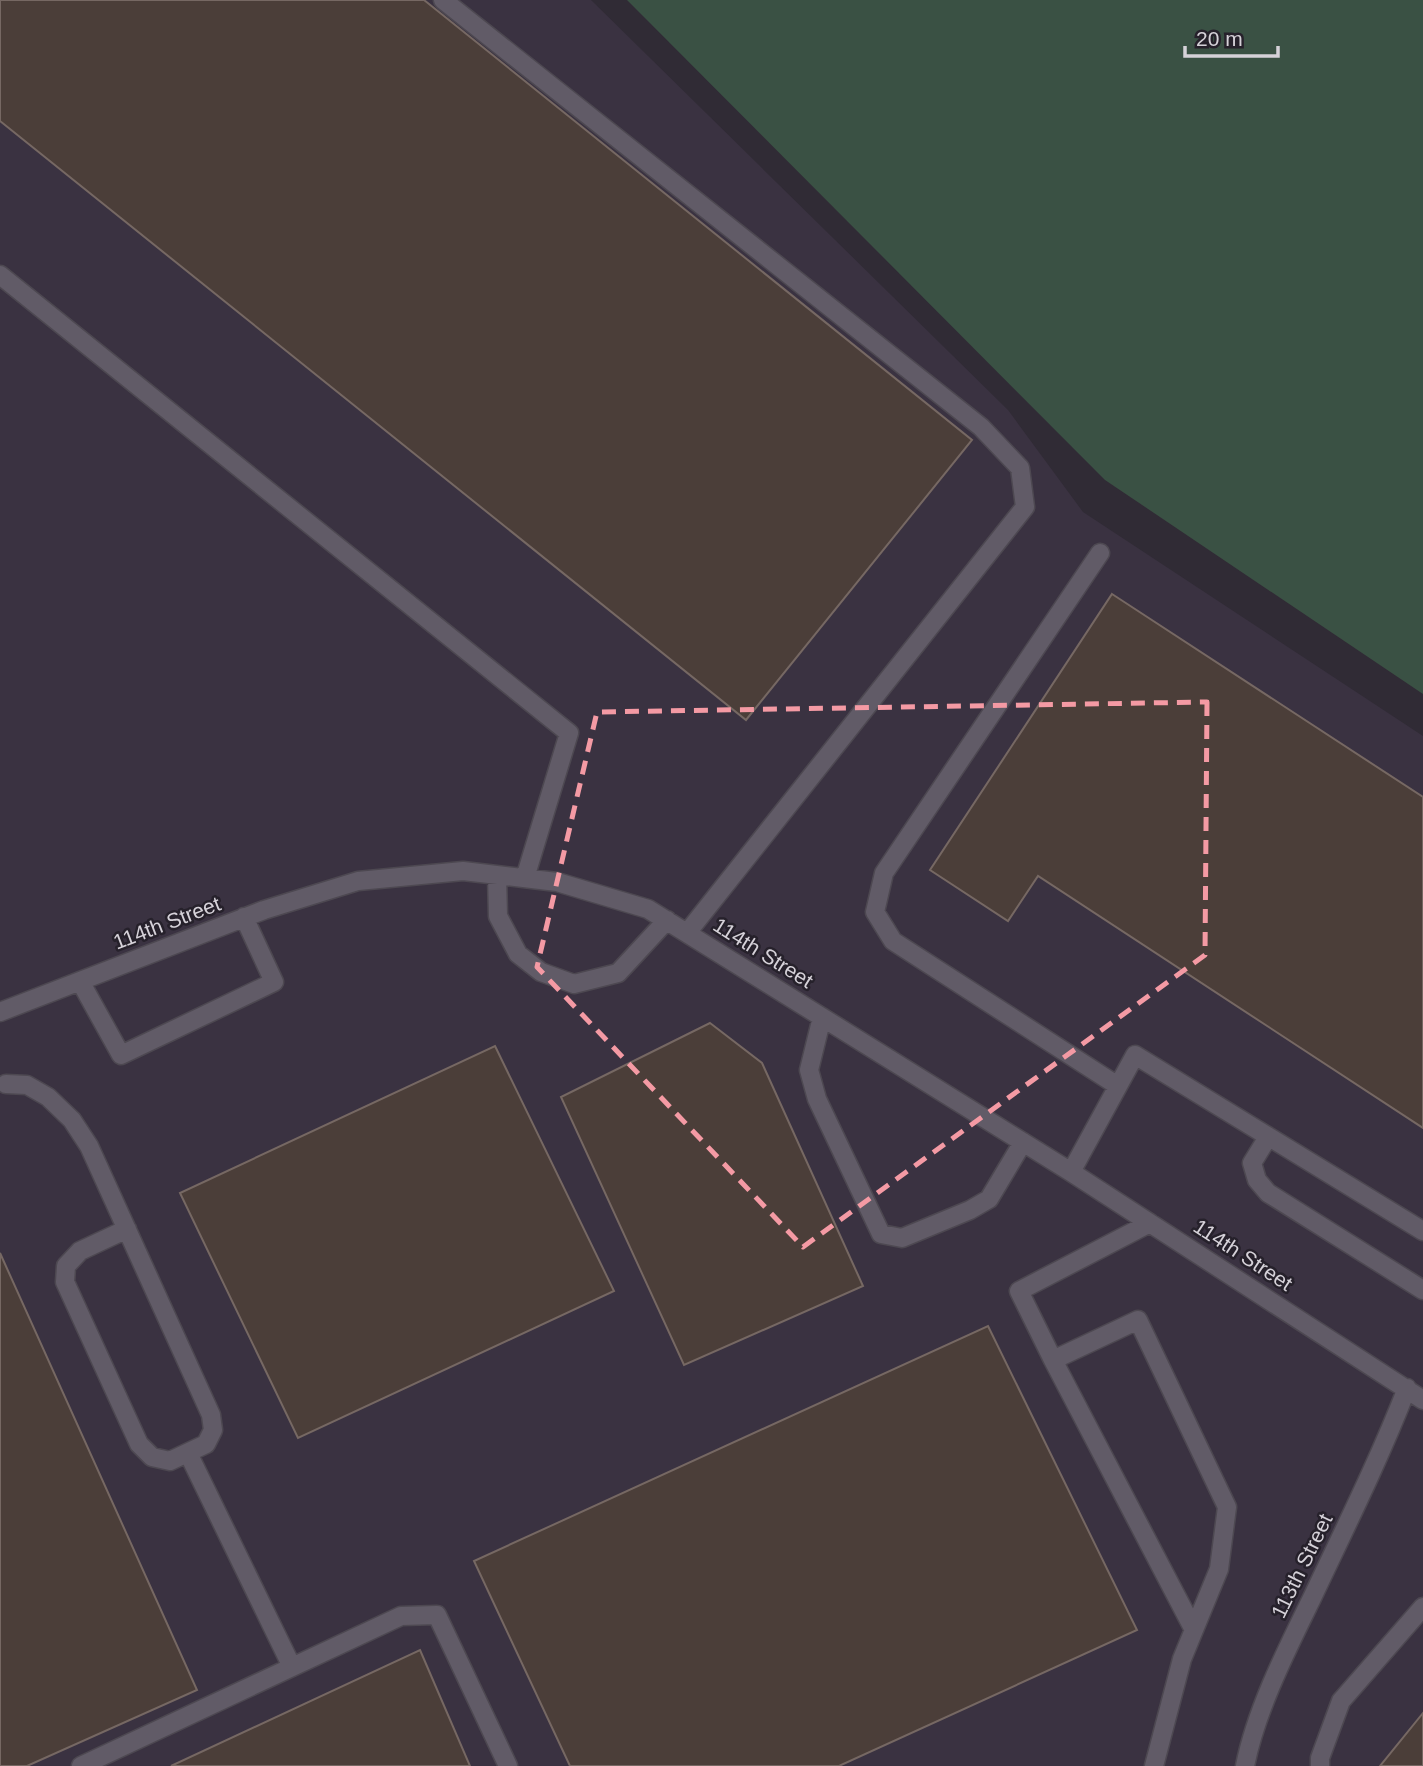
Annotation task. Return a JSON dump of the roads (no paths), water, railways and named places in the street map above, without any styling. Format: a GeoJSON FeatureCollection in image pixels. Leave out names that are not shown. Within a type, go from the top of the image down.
{"type":"FeatureCollection","features":[{"type":"Feature","properties":{"kind":"street"},"geometry":{"type":"LineString","coordinates":[[443,0],[981,427],[1020,468],[1025,507],[687,933]]}},
{"type":"Feature","properties":{"kind":"street"},"geometry":{"type":"LineString","coordinates":[[0,275],[569,733],[525,878]]}},
{"type":"Feature","properties":{"kind":"street"},"geometry":{"type":"LineString","coordinates":[[1100,553],[884,873],[875,912],[893,941],[1118,1086]]}},
{"type":"Feature","properties":{"kind":"street","name":"114th Street"},"geometry":{"type":"LineString","coordinates":[[0,1012],[244,917],[358,881],[463,871],[557,882],[648,908],[1071,1172],[1423,1400]]}},
{"type":"Feature","properties":{"kind":"street"},"geometry":{"type":"LineString","coordinates":[[496,875],[498,916],[518,954],[541,972],[574,984],[618,973],[667,920]]}},
{"type":"Feature","properties":{"kind":"street"},"geometry":{"type":"LineString","coordinates":[[80,981],[121,1055],[274,982],[244,917]]}},
{"type":"Feature","properties":{"kind":"street"},"geometry":{"type":"LineString","coordinates":[[822,1017],[809,1070],[817,1099],[881,1234],[901,1238],[970,1210],[989,1199],[1023,1142]]}},
{"type":"Feature","properties":{"kind":"street"},"geometry":{"type":"LineString","coordinates":[[1071,1172],[1135,1055],[1423,1231]]}},
{"type":"Feature","properties":{"kind":"street"},"geometry":{"type":"LineString","coordinates":[[2,1081],[27,1085],[48,1097],[72,1120],[89,1146],[128,1229],[211,1415],[213,1430],[206,1444],[170,1461],[152,1457],[139,1444],[65,1282],[66,1266],[80,1251],[128,1229]]}},
{"type":"Feature","properties":{"kind":"street"},"geometry":{"type":"LineString","coordinates":[[1268,1137],[1252,1163],[1258,1181],[1268,1193],[1423,1290]]}},
{"type":"Feature","properties":{"kind":"street"},"geometry":{"type":"LineString","coordinates":[[1150,1223],[1018,1291],[1194,1630]]}},
{"type":"Feature","properties":{"kind":"street"},"geometry":{"type":"LineString","coordinates":[[1053,1360],[1138,1320],[1227,1507],[1219,1569],[1182,1659],[1154,1766]]}},
{"type":"Feature","properties":{"kind":"street","name":"113th Street"},"geometry":{"type":"LineString","coordinates":[[1245,1766],[1248,1748],[1283,1657],[1381,1455],[1407,1388]]}},
{"type":"Feature","properties":{"kind":"street"},"geometry":{"type":"LineString","coordinates":[[188,1453],[292,1667]]}},
{"type":"Feature","properties":{"kind":"street"},"geometry":{"type":"LineString","coordinates":[[1320,1766],[1320,1758],[1341,1701],[1423,1607]]}},
{"type":"Feature","properties":{"kind":"street"},"geometry":{"type":"LineString","coordinates":[[81,1766],[401,1616],[437,1615],[508,1766]]}}]}
